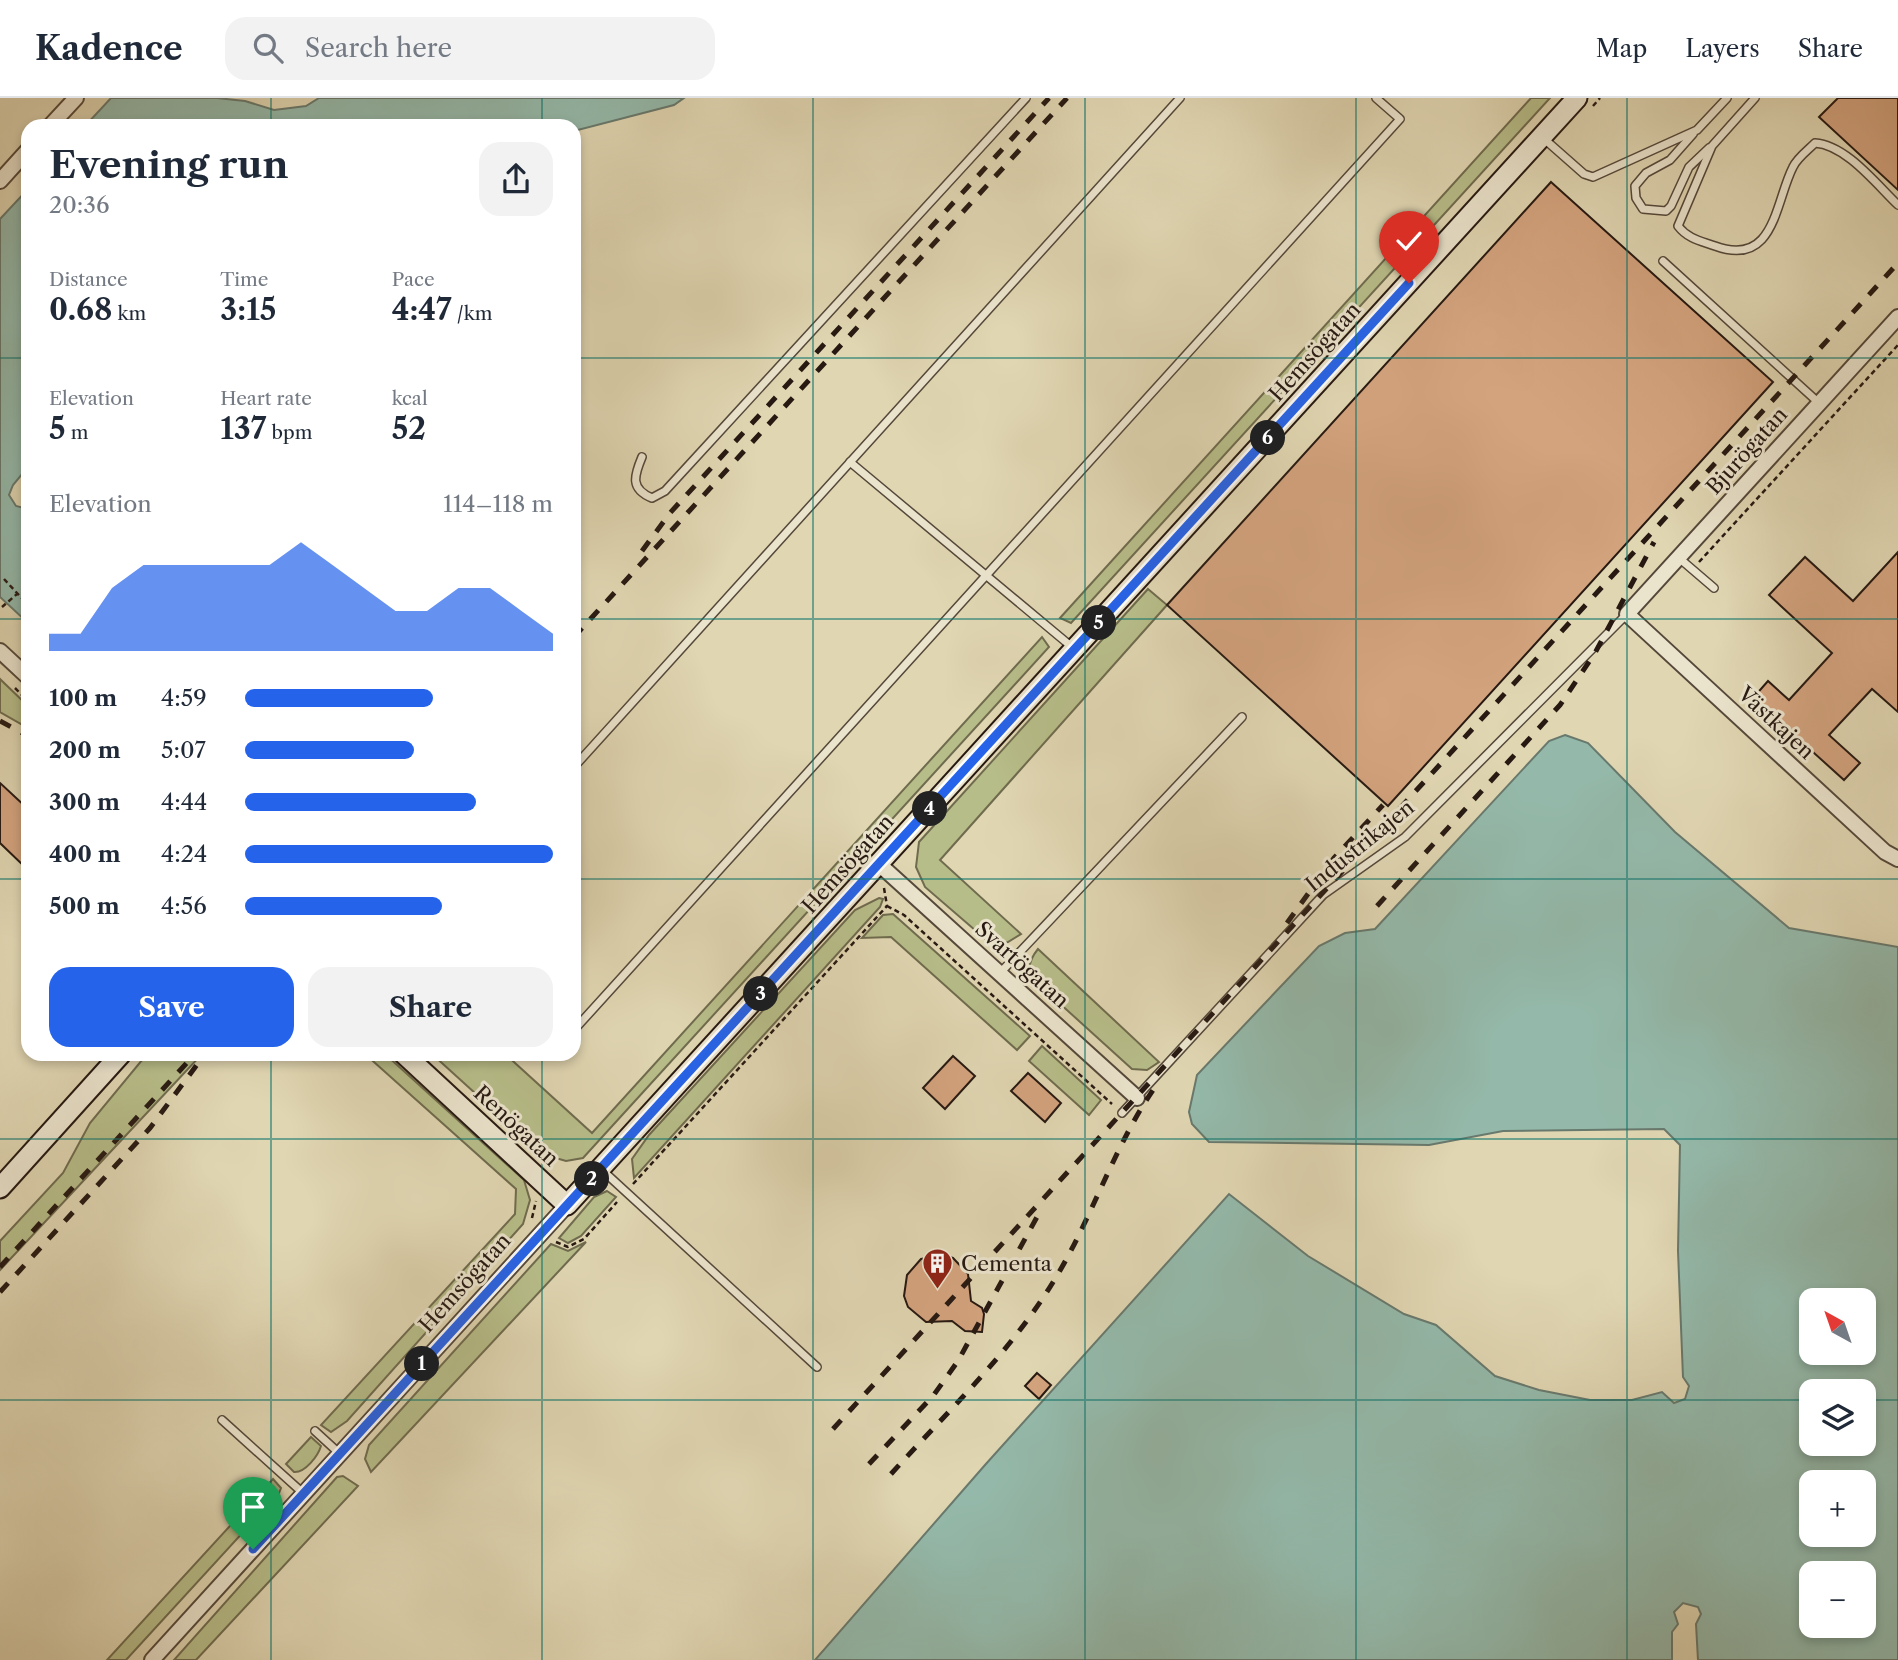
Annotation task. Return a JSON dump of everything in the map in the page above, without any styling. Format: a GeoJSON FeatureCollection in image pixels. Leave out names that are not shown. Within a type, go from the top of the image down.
{"type":"FeatureCollection","features":[{"type":"Feature","properties":{"kind":"street"},"geometry":{"type":"LineString","coordinates":[[56,119],[73,99]]}},
{"type":"Feature","properties":{"kind":"street","name":"Hemsögatan"},"geometry":{"type":"LineString","coordinates":[[152,1660],[1076,649],[1574,99]]}},
{"type":"Feature","properties":{"kind":"street"},"geometry":{"type":"LineString","coordinates":[[0,181],[21,158]]}},
{"type":"Feature","properties":{"kind":"street","name":"Bjurögatan"},"geometry":{"type":"LineString","coordinates":[[1627,614],[1898,317]]}},
{"type":"Feature","properties":{"kind":"street","name":"Västkajen"},"geometry":{"type":"LineString","coordinates":[[1627,614],[1885,852],[1898,859]]}},
{"type":"Feature","properties":{"kind":"street"},"geometry":{"type":"LineString","coordinates":[[0,651],[21,670]]}},
{"type":"Feature","properties":{"kind":"street","name":"Svartögatan"},"geometry":{"type":"LineString","coordinates":[[879,864],[1136,1098]]}},
{"type":"Feature","properties":{"kind":"street"},"geometry":{"type":"LineString","coordinates":[[0,1188],[115,1061]]}},
{"type":"Feature","properties":{"kind":"street","name":"Renögatan"},"geometry":{"type":"LineString","coordinates":[[412,1061],[567,1205]]}},
{"type":"Feature","properties":{"kind":"lane"},"geometry":{"type":"LineString","coordinates":[[642,457],[635,475],[636,486],[642,494],[652,499],[665,491],[1026,98]]}},
{"type":"Feature","properties":{"kind":"lane"},"geometry":{"type":"LineString","coordinates":[[581,759],[1181,98]]}},
{"type":"Feature","properties":{"kind":"lane"},"geometry":{"type":"LineString","coordinates":[[581,1022],[1400,119],[1376,98]]}},
{"type":"Feature","properties":{"kind":"lane"},"geometry":{"type":"LineString","coordinates":[[1727,98],[1670,160],[1646,173],[1635,186],[1636,198],[1643,209],[1666,211],[1689,167],[1712,146],[1755,98]]}},
{"type":"Feature","properties":{"kind":"lane"},"geometry":{"type":"LineString","coordinates":[[1542,136],[1584,174],[1592,177],[1699,128]]}},
{"type":"Feature","properties":{"kind":"lane"},"geometry":{"type":"LineString","coordinates":[[1712,146],[1678,226],[1685,236],[1732,253],[1755,246],[1771,228],[1793,165],[1815,142],[1826,143],[1845,156],[1898,205]]}},
{"type":"Feature","properties":{"kind":"lane"},"geometry":{"type":"LineString","coordinates":[[1663,261],[1820,403]]}},
{"type":"Feature","properties":{"kind":"lane"},"geometry":{"type":"LineString","coordinates":[[850,462],[1076,649]]}},
{"type":"Feature","properties":{"kind":"lane"},"geometry":{"type":"LineString","coordinates":[[1678,558],[1714,589]]}},
{"type":"Feature","properties":{"kind":"lane","name":"Industrikajen"},"geometry":{"type":"LineString","coordinates":[[1122,1113],[1323,895],[1405,837],[1627,614]]}},
{"type":"Feature","properties":{"kind":"lane"},"geometry":{"type":"LineString","coordinates":[[1000,973],[1242,718]]}},
{"type":"Feature","properties":{"kind":"lane"},"geometry":{"type":"LineString","coordinates":[[601,1169],[817,1367]]}},
{"type":"Feature","properties":{"kind":"lane"},"geometry":{"type":"LineString","coordinates":[[222,1420],[304,1494]]}},
{"type":"Feature","properties":{"kind":"lane"},"geometry":{"type":"LineString","coordinates":[[315,1432],[340,1454]]}},
{"type":"Feature","properties":{"kind":"path"},"geometry":{"type":"LineString","coordinates":[[1692,570],[1898,345]]}},
{"type":"Feature","properties":{"kind":"path"},"geometry":{"type":"LineString","coordinates":[[4,579],[21,598]]}},
{"type":"Feature","properties":{"kind":"path"},"geometry":{"type":"LineString","coordinates":[[2,607],[17,594]]}},
{"type":"Feature","properties":{"kind":"path"},"geometry":{"type":"LineString","coordinates":[[543,1230],[554,1241],[572,1246],[584,1239],[887,906],[904,915],[1122,1113]]}},
{"type":"Feature","properties":{"kind":"green space"},"geometry":{"type":"Polygon","coordinates":[[[1531,98],[1550,98],[1071,623],[1060,618],[1531,98]]]}},
{"type":"Feature","properties":{"kind":"green space"},"geometry":{"type":"Polygon","coordinates":[[[1148,589],[1167,605],[940,860],[1021,934],[1008,942],[990,943],[925,887],[916,867],[919,842],[1148,589]]]}},
{"type":"Feature","properties":{"kind":"green space"},"geometry":{"type":"Polygon","coordinates":[[[1042,637],[1049,647],[583,1158],[566,1161],[542,1154],[440,1061],[513,1061],[592,1133],[1042,637]]]}},
{"type":"Feature","properties":{"kind":"green space"},"geometry":{"type":"Polygon","coordinates":[[[0,679],[21,699],[21,724],[0,712],[0,679]]]}},
{"type":"Feature","properties":{"kind":"green space"},"geometry":{"type":"Polygon","coordinates":[[[879,898],[883,899],[880,907],[634,1178],[632,1159],[649,1135],[855,910],[879,898]]]}},
{"type":"Feature","properties":{"kind":"green space"},"geometry":{"type":"Polygon","coordinates":[[[893,914],[1030,1036],[1017,1050],[891,937],[862,938],[883,915],[893,914]]]}},
{"type":"Feature","properties":{"kind":"green space"},"geometry":{"type":"Polygon","coordinates":[[[1038,949],[1159,1062],[1147,1070],[1132,1069],[1036,982],[1030,966],[1038,949]]]}},
{"type":"Feature","properties":{"kind":"green space"},"geometry":{"type":"Polygon","coordinates":[[[1042,1046],[1101,1100],[1089,1115],[1029,1061],[1042,1046]]]}},
{"type":"Feature","properties":{"kind":"green space"},"geometry":{"type":"Polygon","coordinates":[[[141,1061],[195,1061],[0,1270],[0,1241],[63,1173],[90,1123],[141,1061]]]}},
{"type":"Feature","properties":{"kind":"green space"},"geometry":{"type":"Polygon","coordinates":[[[373,1061],[393,1061],[524,1180],[530,1200],[523,1224],[347,1421],[331,1432],[321,1425],[515,1214],[516,1189],[373,1061]]]}},
{"type":"Feature","properties":{"kind":"green space"},"geometry":{"type":"Polygon","coordinates":[[[607,1191],[616,1197],[581,1236],[568,1243],[559,1238],[594,1197],[607,1191]]]}},
{"type":"Feature","properties":{"kind":"green space"},"geometry":{"type":"Polygon","coordinates":[[[586,1242],[371,1472],[365,1459],[369,1445],[551,1244],[568,1251],[586,1242]]]}},
{"type":"Feature","properties":{"kind":"green space"},"geometry":{"type":"Polygon","coordinates":[[[311,1437],[321,1446],[307,1467],[294,1472],[286,1464],[311,1437]]]}},
{"type":"Feature","properties":{"kind":"green space"},"geometry":{"type":"Polygon","coordinates":[[[343,1476],[358,1486],[196,1660],[174,1660],[337,1477],[343,1476]]]}},
{"type":"Feature","properties":{"kind":"green space"},"geometry":{"type":"Polygon","coordinates":[[[273,1479],[281,1488],[279,1493],[126,1660],[107,1660],[273,1479]]]}},
{"type":"Feature","properties":{"kind":"shaded area"},"geometry":{"type":"Polygon","coordinates":[[[111,98],[217,98],[245,101],[274,110],[306,106],[319,98],[684,98],[674,105],[581,129],[581,119],[92,119],[111,98]]]}},
{"type":"Feature","properties":{"kind":"shaded area"},"geometry":{"type":"Polygon","coordinates":[[[21,196],[21,475],[9,495],[16,506],[21,507],[21,616],[0,597],[0,219],[21,196]]]}},
{"type":"Feature","properties":{"kind":"shaded area"},"geometry":{"type":"Polygon","coordinates":[[[1565,735],[1588,743],[1675,832],[1789,928],[1898,947],[1898,1660],[1698,1660],[1696,1624],[1701,1614],[1698,1607],[1683,1603],[1674,1612],[1678,1624],[1672,1632],[1672,1660],[815,1660],[985,1465],[1229,1194],[1308,1256],[1404,1314],[1436,1325],[1495,1376],[1539,1390],[1590,1400],[1632,1400],[1662,1392],[1674,1403],[1685,1399],[1689,1386],[1683,1377],[1678,1251],[1680,1145],[1664,1129],[1503,1131],[1429,1145],[1209,1142],[1192,1124],[1189,1112],[1197,1075],[1319,946],[1345,933],[1375,929],[1549,741],[1565,735]]]}},
{"type":"Feature","properties":{"kind":"building"},"geometry":{"type":"Polygon","coordinates":[[[1838,98],[1898,98],[1898,190],[1819,117],[1838,98]]]}},
{"type":"Feature","properties":{"kind":"building"},"geometry":{"type":"Polygon","coordinates":[[[1551,182],[1773,382],[1388,806],[1167,605],[1551,182]]]}},
{"type":"Feature","properties":{"kind":"building"},"geometry":{"type":"Polygon","coordinates":[[[1898,552],[1898,712],[1872,689],[1829,735],[1860,763],[1844,780],[1753,698],[1768,681],[1789,700],[1832,653],[1769,595],[1805,557],[1853,601],[1898,552]]]}},
{"type":"Feature","properties":{"kind":"building"},"geometry":{"type":"Polygon","coordinates":[[[0,783],[21,802],[21,863],[0,843],[0,783]]]}},
{"type":"Feature","properties":{"kind":"building"},"geometry":{"type":"Polygon","coordinates":[[[953,1056],[975,1076],[945,1109],[923,1088],[953,1056]]]}},
{"type":"Feature","properties":{"kind":"building"},"geometry":{"type":"Polygon","coordinates":[[[1028,1073],[1061,1103],[1045,1122],[1011,1091],[1028,1073]]]}},
{"type":"Feature","properties":{"kind":"building","name":"Cementa"},"geometry":{"type":"Polygon","coordinates":[[[943,1255],[953,1258],[968,1274],[971,1301],[982,1308],[984,1314],[982,1332],[965,1331],[952,1321],[926,1322],[908,1307],[904,1296],[907,1275],[921,1259],[943,1255]]]}},
{"type":"Feature","properties":{"kind":"building"},"geometry":{"type":"Polygon","coordinates":[[[1037,1373],[1051,1385],[1039,1399],[1025,1386],[1037,1373]]]}},
{"type":"Feature","properties":{"kind":"railway"},"geometry":{"type":"LineString","coordinates":[[642,551],[670,513],[1049,98]]}},
{"type":"Feature","properties":{"kind":"railway"},"geometry":{"type":"LineString","coordinates":[[581,629],[1067,98]]}},
{"type":"Feature","properties":{"kind":"railway"},"geometry":{"type":"LineString","coordinates":[[833,1429],[1898,263]]}},
{"type":"Feature","properties":{"kind":"railway"},"geometry":{"type":"LineString","coordinates":[[1377,906],[1560,705],[1595,653],[1654,542]]}},
{"type":"Feature","properties":{"kind":"railway"},"geometry":{"type":"LineString","coordinates":[[0,721],[21,732]]}},
{"type":"Feature","properties":{"kind":"railway"},"geometry":{"type":"LineString","coordinates":[[1287,923],[1334,858],[1383,805]]}},
{"type":"Feature","properties":{"kind":"railway"},"geometry":{"type":"LineString","coordinates":[[0,1267],[189,1061]]}},
{"type":"Feature","properties":{"kind":"railway"},"geometry":{"type":"LineString","coordinates":[[0,1292],[150,1128],[200,1061]]}},
{"type":"Feature","properties":{"kind":"railway"},"geometry":{"type":"LineString","coordinates":[[891,1474],[978,1380],[1038,1306],[1068,1256],[1126,1136],[1153,1090]]}},
{"type":"Feature","properties":{"kind":"railway"},"geometry":{"type":"LineString","coordinates":[[869,1464],[933,1396],[958,1361],[1037,1217]]}},
{"type":"Feature","properties":{"kind":"place","name":"Cementa"},"geometry":{"type":"Point","coordinates":[938,1291]}},
{"type":"Feature","properties":{"kind":"route"},"geometry":{"type":"LineString","coordinates":[[253,1549],[1409,283]]}}]}
